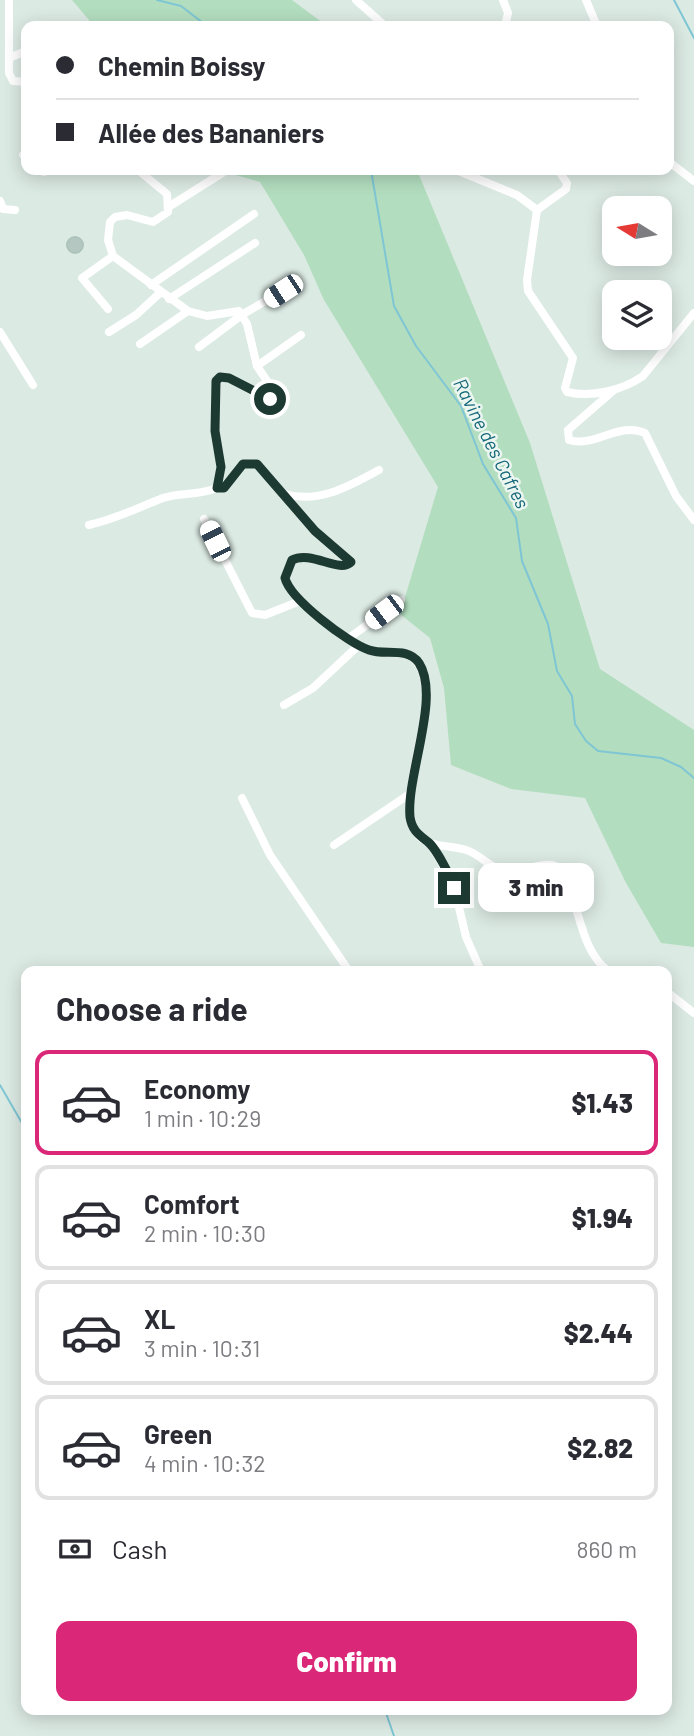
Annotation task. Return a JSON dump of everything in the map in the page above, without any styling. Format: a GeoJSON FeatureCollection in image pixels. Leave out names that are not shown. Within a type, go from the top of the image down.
{"type":"FeatureCollection","features":[{"type":"Feature","properties":{"kind":"street"},"geometry":{"type":"LineString","coordinates":[[9,0],[10,77],[21,82]]}},
{"type":"Feature","properties":{"kind":"street"},"geometry":{"type":"LineString","coordinates":[[356,0],[379,21]]}},
{"type":"Feature","properties":{"kind":"street"},"geometry":{"type":"LineString","coordinates":[[502,0],[508,13],[506,21]]}},
{"type":"Feature","properties":{"kind":"street"},"geometry":{"type":"LineString","coordinates":[[586,0],[595,21]]}},
{"type":"Feature","properties":{"kind":"street"},"geometry":{"type":"LineString","coordinates":[[9,58],[21,53]]}},
{"type":"Feature","properties":{"kind":"street"},"geometry":{"type":"LineString","coordinates":[[674,166],[694,181]]}},
{"type":"Feature","properties":{"kind":"street"},"geometry":{"type":"LineString","coordinates":[[144,175],[167,194],[169,212],[158,221],[121,214],[112,219],[108,240],[113,256],[188,311],[207,316],[232,310],[243,314]]}},
{"type":"Feature","properties":{"kind":"street"},"geometry":{"type":"LineString","coordinates":[[170,206],[219,175]]}},
{"type":"Feature","properties":{"kind":"street"},"geometry":{"type":"LineString","coordinates":[[468,175],[517,195],[537,210]]}},
{"type":"Feature","properties":{"kind":"street"},"geometry":{"type":"LineString","coordinates":[[561,175],[567,183],[566,189],[537,210],[527,280],[533,300],[573,358],[565,388],[571,393],[614,390]]}},
{"type":"Feature","properties":{"kind":"street"},"geometry":{"type":"LineString","coordinates":[[0,201],[4,209],[15,210]]}},
{"type":"Feature","properties":{"kind":"street"},"geometry":{"type":"LineString","coordinates":[[151,285],[254,214]]}},
{"type":"Feature","properties":{"kind":"street"},"geometry":{"type":"LineString","coordinates":[[169,299],[255,243]]}},
{"type":"Feature","properties":{"kind":"street"},"geometry":{"type":"LineString","coordinates":[[108,309],[82,278],[113,256]]}},
{"type":"Feature","properties":{"kind":"street"},"geometry":{"type":"LineString","coordinates":[[199,347],[243,314],[283,291]]}},
{"type":"Feature","properties":{"kind":"street"},"geometry":{"type":"LineString","coordinates":[[109,332],[136,315],[161,292]]}},
{"type":"Feature","properties":{"kind":"street"},"geometry":{"type":"LineString","coordinates":[[140,344],[188,311]]}},
{"type":"Feature","properties":{"kind":"street"},"geometry":{"type":"LineString","coordinates":[[694,313],[643,376],[614,390],[568,430],[569,440],[580,441],[631,429],[645,433],[676,496],[694,520]]}},
{"type":"Feature","properties":{"kind":"street"},"geometry":{"type":"LineString","coordinates":[[217,488],[221,467],[215,431],[214,385],[222,377],[264,397],[273,397],[274,390],[257,366],[243,314]]}},
{"type":"Feature","properties":{"kind":"street"},"geometry":{"type":"LineString","coordinates":[[0,332],[33,385]]}},
{"type":"Feature","properties":{"kind":"street"},"geometry":{"type":"LineString","coordinates":[[257,366],[301,335]]}},
{"type":"Feature","properties":{"kind":"street"},"geometry":{"type":"LineString","coordinates":[[89,525],[116,519],[164,498],[199,495],[224,488],[240,466],[248,462],[257,464],[315,531],[351,562],[342,566],[307,556],[292,560],[285,578],[291,592],[359,645],[371,651],[411,656],[423,671],[425,710],[411,793],[412,825],[418,836],[429,842],[472,852],[503,871],[542,864],[556,866],[564,877],[592,951],[604,966]]}},
{"type":"Feature","properties":{"kind":"street"},"geometry":{"type":"LineString","coordinates":[[285,494],[306,498],[341,490],[379,470]]}},
{"type":"Feature","properties":{"kind":"street"},"geometry":{"type":"LineString","coordinates":[[204,519],[252,613],[265,615],[300,601]]}},
{"type":"Feature","properties":{"kind":"street"},"geometry":{"type":"LineString","coordinates":[[349,638],[401,600]]}},
{"type":"Feature","properties":{"kind":"street"},"geometry":{"type":"LineString","coordinates":[[284,705],[313,688],[359,645]]}},
{"type":"Feature","properties":{"kind":"street"},"geometry":{"type":"LineString","coordinates":[[334,845],[411,793]]}},
{"type":"Feature","properties":{"kind":"street"},"geometry":{"type":"LineString","coordinates":[[242,798],[270,855],[346,966]]}},
{"type":"Feature","properties":{"kind":"street"},"geometry":{"type":"LineString","coordinates":[[429,842],[453,882],[466,937],[479,966]]}},
{"type":"Feature","properties":{"kind":"street"},"geometry":{"type":"LineString","coordinates":[[672,996],[694,1013]]}},
{"type":"Feature","properties":{"kind":"green space"},"geometry":{"type":"Polygon","coordinates":[[[72,0],[292,0],[320,21],[90,21],[72,0]]]}},
{"type":"Feature","properties":{"kind":"green space"},"geometry":{"type":"Polygon","coordinates":[[[236,175],[419,175],[530,443],[600,669],[694,730],[694,947],[661,943],[626,883],[585,798],[511,789],[451,765],[444,688],[430,638],[400,614],[438,487],[324,300],[304,255],[260,182],[236,175]]]}},
{"type":"Feature","properties":{"kind":"building"},"geometry":{"type":"Polygon","coordinates":[[[72,237],[78,237],[83,245],[81,251],[72,253],[67,248],[67,242],[72,237]]]}},
{"type":"Feature","properties":{"kind":"waterway","name":"Ravine des Cafres"},"geometry":{"type":"LineString","coordinates":[[157,0],[181,6],[200,21]]}},
{"type":"Feature","properties":{"kind":"waterway"},"geometry":{"type":"LineString","coordinates":[[674,0],[694,38]]}},
{"type":"Feature","properties":{"kind":"waterway","name":"Ravine des Cafres"},"geometry":{"type":"LineString","coordinates":[[372,175],[394,306],[416,346],[461,406],[483,464],[516,518],[522,561],[548,624],[557,671],[572,696],[575,724],[586,741],[598,751],[661,758],[681,767],[694,778]]}},
{"type":"Feature","properties":{"kind":"waterway"},"geometry":{"type":"LineString","coordinates":[[0,1085],[21,1121]]}},
{"type":"Feature","properties":{"kind":"waterway"},"geometry":{"type":"LineString","coordinates":[[387,1715],[394,1736]]}},
{"type":"Feature","properties":{"kind":"route"},"geometry":{"type":"LineString","coordinates":[[270,399],[229,378],[220,377],[216,381],[215,431],[221,467],[217,488],[224,488],[243,464],[257,464],[274,480],[315,531],[351,562],[350,565],[338,566],[299,556],[288,564],[286,571],[285,578],[291,592],[363,648],[378,652],[404,653],[420,665],[424,678],[425,710],[411,793],[410,817],[414,830],[418,836],[429,842],[451,878],[454,888]]}}]}
